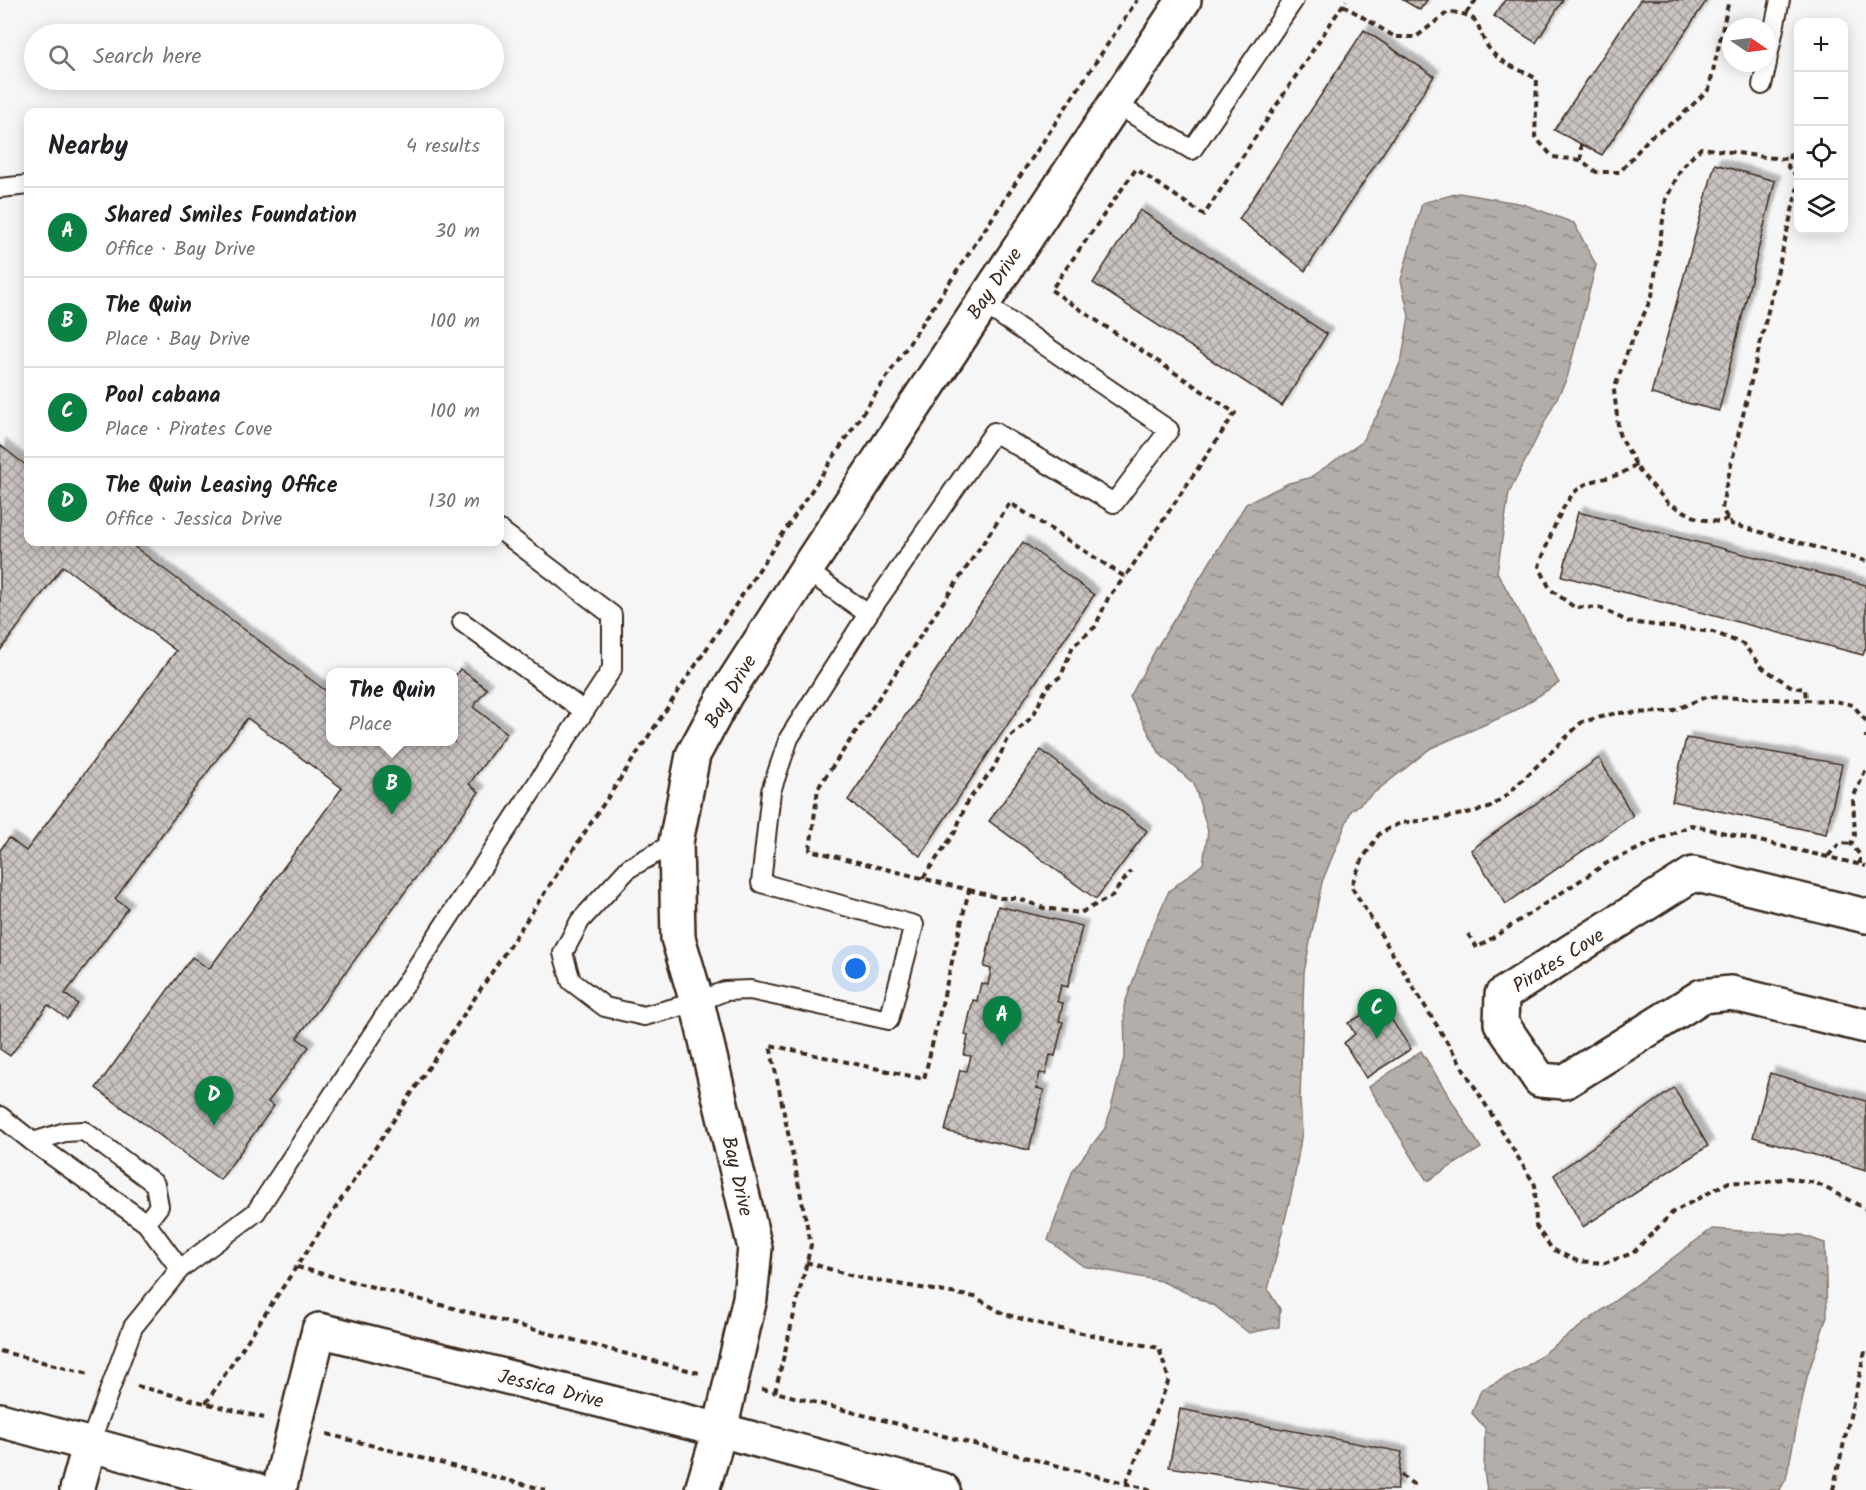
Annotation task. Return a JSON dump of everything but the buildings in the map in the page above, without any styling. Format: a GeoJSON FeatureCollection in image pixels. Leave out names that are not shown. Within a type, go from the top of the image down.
{"type":"FeatureCollection","features":[{"type":"Feature","properties":{"kind":"street","name":"Bay Drive"},"geometry":{"type":"LineString","coordinates":[[702,1490],[732,1381],[750,1298],[755,1248],[697,1002],[678,938],[676,842],[693,755],[726,694],[806,570],[981,302],[1184,0]]}},
{"type":"Feature","properties":{"kind":"street","name":"Pirates Cove"},"geometry":{"type":"LineString","coordinates":[[1866,916],[1693,874],[1502,995],[1502,1023],[1540,1080],[1564,1082],[1702,996],[1731,993],[1866,1026]]}},
{"type":"Feature","properties":{"kind":"street","name":"Jessica Drive"},"geometry":{"type":"LineString","coordinates":[[279,1490],[319,1330],[720,1430],[943,1490]]}},
{"type":"Feature","properties":{"kind":"street"},"geometry":{"type":"LineString","coordinates":[[0,1420],[256,1490]]}},
{"type":"Feature","properties":{"kind":"street"},"geometry":{"type":"LineString","coordinates":[[77,1490],[90,1443]]}},
{"type":"Feature","properties":{"kind":"lane"},"geometry":{"type":"LineString","coordinates":[[1114,103],[1192,150],[1294,0]]}},
{"type":"Feature","properties":{"kind":"lane"},"geometry":{"type":"LineString","coordinates":[[1776,19],[1780,0]]}},
{"type":"Feature","properties":{"kind":"lane"},"geometry":{"type":"LineString","coordinates":[[1762,85],[1765,72]]}},
{"type":"Feature","properties":{"kind":"lane"},"geometry":{"type":"LineString","coordinates":[[0,188],[24,186]]}},
{"type":"Feature","properties":{"kind":"lane"},"geometry":{"type":"LineString","coordinates":[[676,842],[629,868],[580,921],[563,953],[571,981],[605,1006],[644,1016],[697,1002],[725,991],[750,990],[889,1020],[914,925],[762,884],[771,791],[789,738],[868,615],[994,432],[1114,503],[1169,430],[981,302]]}},
{"type":"Feature","properties":{"kind":"lane"},"geometry":{"type":"LineString","coordinates":[[90,1443],[132,1327],[180,1269],[256,1212],[612,669],[612,615],[504,533]]}},
{"type":"Feature","properties":{"kind":"lane"},"geometry":{"type":"LineString","coordinates":[[806,570],[868,615]]}},
{"type":"Feature","properties":{"kind":"lane"},"geometry":{"type":"LineString","coordinates":[[462,622],[584,711]]}},
{"type":"Feature","properties":{"kind":"lane"},"geometry":{"type":"LineString","coordinates":[[0,1116],[146,1223],[180,1269]]}},
{"type":"Feature","properties":{"kind":"lane"},"geometry":{"type":"LineString","coordinates":[[33,1142],[65,1132],[84,1131],[155,1184],[159,1206],[146,1223]]}},
{"type":"Feature","properties":{"kind":"path"},"geometry":{"type":"LineString","coordinates":[[206,1403],[1137,0]]}},
{"type":"Feature","properties":{"kind":"path"},"geometry":{"type":"LineString","coordinates":[[923,878],[955,832],[967,802],[993,769],[1008,739],[1033,716],[1047,687],[1061,676],[1073,646],[1095,627],[1109,596],[1125,577],[1235,413],[1051,290],[1136,169],[1204,215],[1346,0]]}},
{"type":"Feature","properties":{"kind":"path"},"geometry":{"type":"LineString","coordinates":[[1466,13],[1476,0]]}},
{"type":"Feature","properties":{"kind":"path"},"geometry":{"type":"LineString","coordinates":[[1343,5],[1395,38],[1416,37],[1448,12],[1466,13],[1477,22],[1492,53],[1537,79],[1535,137],[1553,157],[1581,160],[1596,172],[1620,172],[1650,137],[1678,118],[1709,89],[1729,0]]}},
{"type":"Feature","properties":{"kind":"path"},"geometry":{"type":"LineString","coordinates":[[1581,144],[1581,160]]}},
{"type":"Feature","properties":{"kind":"path"},"geometry":{"type":"LineString","coordinates":[[1728,519],[1719,522],[1698,519],[1668,503],[1636,464],[1619,434],[1614,390],[1628,350],[1652,296],[1666,199],[1682,166],[1701,148],[1736,151],[1767,159],[1790,159]]}},
{"type":"Feature","properties":{"kind":"path"},"geometry":{"type":"LineString","coordinates":[[1794,150],[1790,154],[1788,167],[1794,173]]}},
{"type":"Feature","properties":{"kind":"path"},"geometry":{"type":"LineString","coordinates":[[1794,203],[1722,509],[1731,524],[1866,561]]}},
{"type":"Feature","properties":{"kind":"path"},"geometry":{"type":"LineString","coordinates":[[1636,464],[1622,476],[1583,486],[1567,501],[1539,566],[1550,589],[1574,607],[1600,608],[1629,622],[1713,632],[1743,644],[1763,668],[1791,687],[1805,689],[1806,700]]}},
{"type":"Feature","properties":{"kind":"path"},"geometry":{"type":"LineString","coordinates":[[1125,577],[1010,504],[818,788],[810,850],[1000,898],[1017,898],[1044,908],[1080,913],[1111,897],[1131,871]]}},
{"type":"Feature","properties":{"kind":"path"},"geometry":{"type":"LineString","coordinates":[[1851,844],[1855,835],[1853,798],[1866,769]]}},
{"type":"Feature","properties":{"kind":"path"},"geometry":{"type":"LineString","coordinates":[[1827,856],[1840,843],[1851,844],[1860,855],[1860,864]]}},
{"type":"Feature","properties":{"kind":"path"},"geometry":{"type":"LineString","coordinates":[[776,1392],[811,1245],[770,1045],[924,1078],[969,890]]}},
{"type":"Feature","properties":{"kind":"path"},"geometry":{"type":"LineString","coordinates":[[806,1262],[856,1277],[975,1298],[1004,1314],[1056,1328],[1159,1348],[1169,1380],[1126,1483]]}},
{"type":"Feature","properties":{"kind":"path"},"geometry":{"type":"LineString","coordinates":[[297,1267],[1151,1490]]}},
{"type":"Feature","properties":{"kind":"path"},"geometry":{"type":"LineString","coordinates":[[1833,1490],[1866,1347]]}},
{"type":"Feature","properties":{"kind":"path"},"geometry":{"type":"LineString","coordinates":[[1401,1475],[1413,1484],[1412,1490]]}},
{"type":"Feature","properties":{"kind":"water"},"geometry":{"type":"Polygon","coordinates":[[[1459,193],[1523,204],[1574,223],[1596,265],[1567,378],[1509,493],[1497,572],[1559,683],[1511,713],[1431,748],[1351,811],[1322,882],[1304,972],[1300,1100],[1302,1132],[1293,1186],[1268,1290],[1280,1309],[1279,1327],[1249,1333],[1215,1306],[1161,1281],[1083,1266],[1048,1240],[1073,1170],[1106,1127],[1125,1054],[1124,1006],[1151,931],[1169,891],[1203,864],[1208,831],[1194,784],[1160,754],[1130,697],[1157,647],[1246,504],[1289,483],[1309,478],[1361,443],[1382,407],[1402,358],[1409,316],[1401,280],[1422,203],[1459,193]]]}},
{"type":"Feature","properties":{"kind":"water"},"geometry":{"type":"Polygon","coordinates":[[[1421,1051],[1481,1148],[1427,1181],[1369,1087],[1421,1051]]]}},
{"type":"Feature","properties":{"kind":"water"},"geometry":{"type":"Polygon","coordinates":[[[1712,1229],[1802,1235],[1825,1243],[1827,1316],[1807,1377],[1786,1479],[1780,1490],[1487,1490],[1484,1472],[1485,1428],[1472,1413],[1481,1390],[1524,1368],[1712,1229]]]}},
{"type":"Feature","properties":{"kind":"place","name":"The Quin"},"geometry":{"type":"Point","coordinates":[392,815]}},
{"type":"Feature","properties":{"kind":"place","name":"Pool cabana"},"geometry":{"type":"Point","coordinates":[1377,1039]}},
{"type":"Feature","properties":{"kind":"place","name":"Shared Smiles Foundation"},"geometry":{"type":"Point","coordinates":[1002,1046]}},
{"type":"Feature","properties":{"kind":"place","name":"The Quin Leasing Office"},"geometry":{"type":"Point","coordinates":[214,1126]}}]}
